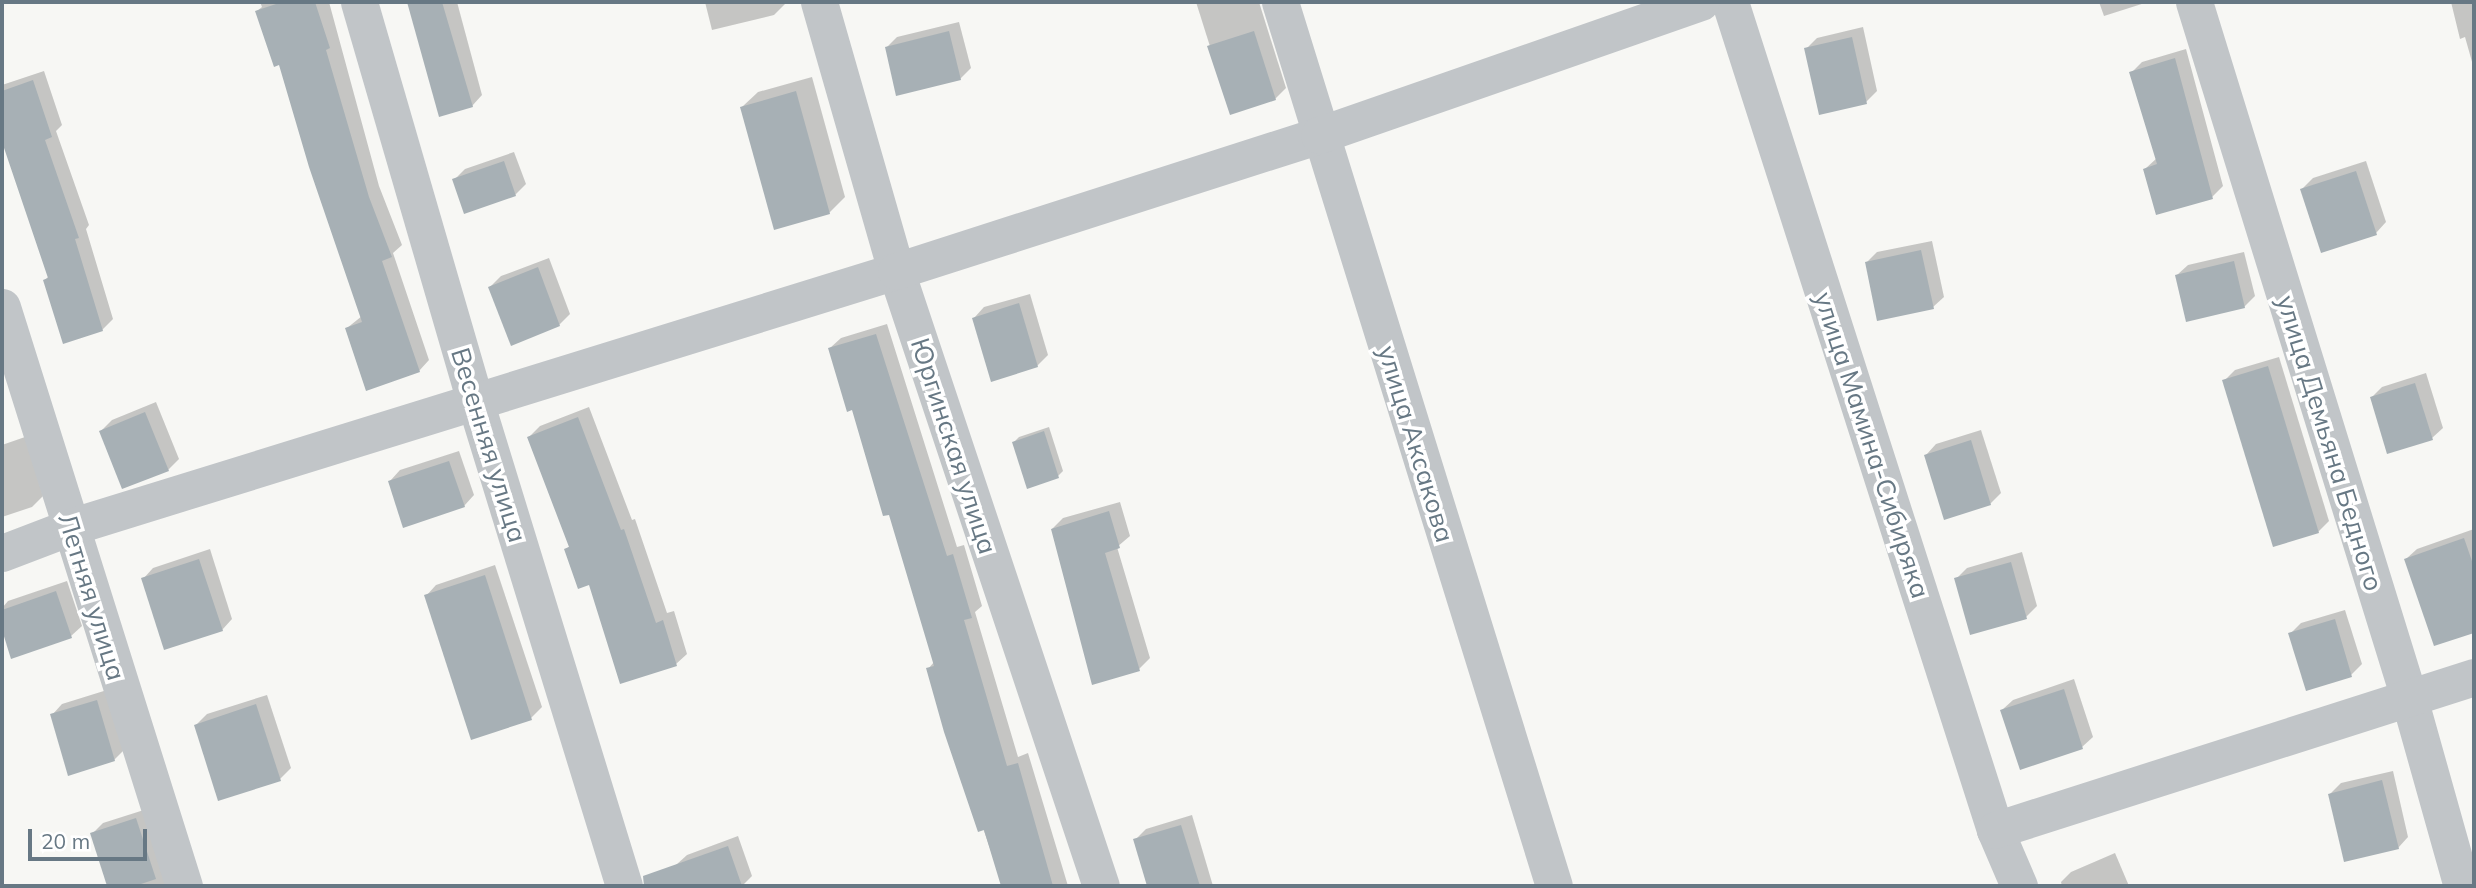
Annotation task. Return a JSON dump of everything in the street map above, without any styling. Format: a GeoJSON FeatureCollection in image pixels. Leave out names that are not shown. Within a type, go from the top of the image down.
{"type":"FeatureCollection","features":[{"type":"Feature","properties":{"kind":"street","name":"Весенняя улица"},"geometry":{"type":"LineString","coordinates":[[359,2],[475,401],[624,886]]}},
{"type":"Feature","properties":{"kind":"street","name":"Юргинская улица"},"geometry":{"type":"LineString","coordinates":[[819,2],[897,271],[1101,886]]}},
{"type":"Feature","properties":{"kind":"street","name":"улица Аксакова"},"geometry":{"type":"LineString","coordinates":[[1280,2],[1554,886]]}},
{"type":"Feature","properties":{"kind":"street"},"geometry":{"type":"LineString","coordinates":[[2,553],[70,527],[897,271],[1320,135],[1700,2]]}},
{"type":"Feature","properties":{"kind":"street","name":"улица Мамина-Сибиряка"},"geometry":{"type":"LineString","coordinates":[[1730,2],[1994,830],[2019,886]]}},
{"type":"Feature","properties":{"kind":"street","name":"улица Демьяна Бедного"},"geometry":{"type":"LineString","coordinates":[[2194,2],[2409,698],[2462,886]]}},
{"type":"Feature","properties":{"kind":"street","name":"Летняя улица"},"geometry":{"type":"LineString","coordinates":[[2,307],[184,886]]}},
{"type":"Feature","properties":{"kind":"street"},"geometry":{"type":"LineString","coordinates":[[1994,830],[2474,677]]}},
{"type":"Feature","properties":{"kind":"building"},"geometry":{"type":"Polygon","coordinates":[[[282,2],[315,2],[330,48],[326,50],[369,197],[392,257],[382,261],[420,372],[366,391],[345,328],[362,322],[309,167],[279,65],[274,67],[255,11],[282,2]]]}},
{"type":"Feature","properties":{"kind":"building"},"geometry":{"type":"Polygon","coordinates":[[[407,2],[442,2],[473,107],[439,117],[407,2]]]}},
{"type":"Feature","properties":{"kind":"building"},"geometry":{"type":"Polygon","coordinates":[[[949,31],[961,80],[896,96],[885,47],[949,31]]]}},
{"type":"Feature","properties":{"kind":"building"},"geometry":{"type":"Polygon","coordinates":[[[1254,31],[1276,100],[1230,115],[1207,46],[1254,31]]]}},
{"type":"Feature","properties":{"kind":"building"},"geometry":{"type":"Polygon","coordinates":[[[1852,37],[1867,104],[1819,115],[1804,48],[1852,37]]]}},
{"type":"Feature","properties":{"kind":"building"},"geometry":{"type":"Polygon","coordinates":[[[2175,58],[2213,199],[2156,215],[2143,169],[2157,164],[2129,72],[2175,58]]]}},
{"type":"Feature","properties":{"kind":"building"},"geometry":{"type":"Polygon","coordinates":[[[33,80],[52,137],[45,140],[79,238],[75,239],[103,331],[63,344],[43,280],[48,278],[2,142],[2,91],[33,80]]]}},
{"type":"Feature","properties":{"kind":"building"},"geometry":{"type":"Polygon","coordinates":[[[796,91],[830,214],[774,230],[740,107],[796,91]]]}},
{"type":"Feature","properties":{"kind":"building"},"geometry":{"type":"Polygon","coordinates":[[[504,161],[516,196],[464,214],[452,179],[504,161]]]}},
{"type":"Feature","properties":{"kind":"building"},"geometry":{"type":"Polygon","coordinates":[[[2356,171],[2377,235],[2321,253],[2300,189],[2356,171]]]}},
{"type":"Feature","properties":{"kind":"building"},"geometry":{"type":"Polygon","coordinates":[[[1921,250],[1934,309],[1877,321],[1865,262],[1921,250]]]}},
{"type":"Feature","properties":{"kind":"building"},"geometry":{"type":"Polygon","coordinates":[[[2234,261],[2245,308],[2186,322],[2175,275],[2234,261]]]}},
{"type":"Feature","properties":{"kind":"building"},"geometry":{"type":"Polygon","coordinates":[[[538,267],[560,326],[511,346],[488,287],[538,267]]]}},
{"type":"Feature","properties":{"kind":"building"},"geometry":{"type":"Polygon","coordinates":[[[1019,303],[1038,367],[991,382],[972,318],[1019,303]]]}},
{"type":"Feature","properties":{"kind":"building"},"geometry":{"type":"Polygon","coordinates":[[[876,334],[947,556],[953,554],[972,618],[964,620],[1007,766],[1018,763],[1053,886],[1001,886],[984,830],[978,832],[944,732],[926,668],[934,666],[889,515],[883,516],[852,410],[847,412],[828,348],[876,334]]]}},
{"type":"Feature","properties":{"kind":"building"},"geometry":{"type":"Polygon","coordinates":[[[2268,366],[2319,533],[2273,547],[2222,380],[2268,366]]]}},
{"type":"Feature","properties":{"kind":"building"},"geometry":{"type":"Polygon","coordinates":[[[2415,383],[2433,440],[2387,454],[2370,397],[2415,383]]]}},
{"type":"Feature","properties":{"kind":"building"},"geometry":{"type":"Polygon","coordinates":[[[145,412],[169,471],[122,489],[99,431],[145,412]]]}},
{"type":"Feature","properties":{"kind":"building"},"geometry":{"type":"Polygon","coordinates":[[[578,417],[621,530],[624,529],[656,623],[663,620],[677,666],[620,684],[589,585],[578,589],[564,549],[569,547],[527,437],[578,417]]]}},
{"type":"Feature","properties":{"kind":"building"},"geometry":{"type":"Polygon","coordinates":[[[1044,431],[1059,478],[1027,489],[1012,442],[1044,431]]]}},
{"type":"Feature","properties":{"kind":"building"},"geometry":{"type":"Polygon","coordinates":[[[1971,440],[1991,505],[1944,520],[1924,455],[1971,440]]]}},
{"type":"Feature","properties":{"kind":"building"},"geometry":{"type":"Polygon","coordinates":[[[449,461],[465,507],[403,528],[388,481],[449,461]]]}},
{"type":"Feature","properties":{"kind":"building"},"geometry":{"type":"Polygon","coordinates":[[[1109,511],[1120,548],[1105,553],[1140,671],[1092,685],[1051,529],[1109,511]]]}},
{"type":"Feature","properties":{"kind":"building"},"geometry":{"type":"Polygon","coordinates":[[[2464,538],[2474,567],[2474,633],[2434,646],[2404,559],[2464,538]]]}},
{"type":"Feature","properties":{"kind":"building"},"geometry":{"type":"Polygon","coordinates":[[[199,559],[223,631],[164,650],[141,578],[199,559]]]}},
{"type":"Feature","properties":{"kind":"building"},"geometry":{"type":"Polygon","coordinates":[[[2011,562],[2027,619],[1970,635],[1954,578],[2011,562]]]}},
{"type":"Feature","properties":{"kind":"building"},"geometry":{"type":"Polygon","coordinates":[[[485,575],[532,720],[471,740],[424,595],[485,575]]]}},
{"type":"Feature","properties":{"kind":"building"},"geometry":{"type":"Polygon","coordinates":[[[56,591],[72,638],[11,659],[2,630],[2,610],[56,591]]]}},
{"type":"Feature","properties":{"kind":"building"},"geometry":{"type":"Polygon","coordinates":[[[2335,619],[2352,677],[2306,691],[2288,633],[2335,619]]]}},
{"type":"Feature","properties":{"kind":"building"},"geometry":{"type":"Polygon","coordinates":[[[2064,689],[2083,749],[2020,770],[2000,710],[2064,689]]]}},
{"type":"Feature","properties":{"kind":"building"},"geometry":{"type":"Polygon","coordinates":[[[97,700],[115,761],[68,776],[50,714],[97,700]]]}},
{"type":"Feature","properties":{"kind":"building"},"geometry":{"type":"Polygon","coordinates":[[[256,704],[281,781],[218,801],[194,725],[256,704]]]}},
{"type":"Feature","properties":{"kind":"building"},"geometry":{"type":"Polygon","coordinates":[[[2382,780],[2399,849],[2344,862],[2328,794],[2382,780]]]}},
{"type":"Feature","properties":{"kind":"building"},"geometry":{"type":"Polygon","coordinates":[[[136,818],[156,879],[135,886],[107,886],[90,833],[136,818]]]}},
{"type":"Feature","properties":{"kind":"building"},"geometry":{"type":"Polygon","coordinates":[[[1181,825],[1200,886],[1147,886],[1133,839],[1181,825]]]}},
{"type":"Feature","properties":{"kind":"building"},"geometry":{"type":"Polygon","coordinates":[[[728,846],[742,886],[644,886],[643,876],[728,846]]]}}]}
